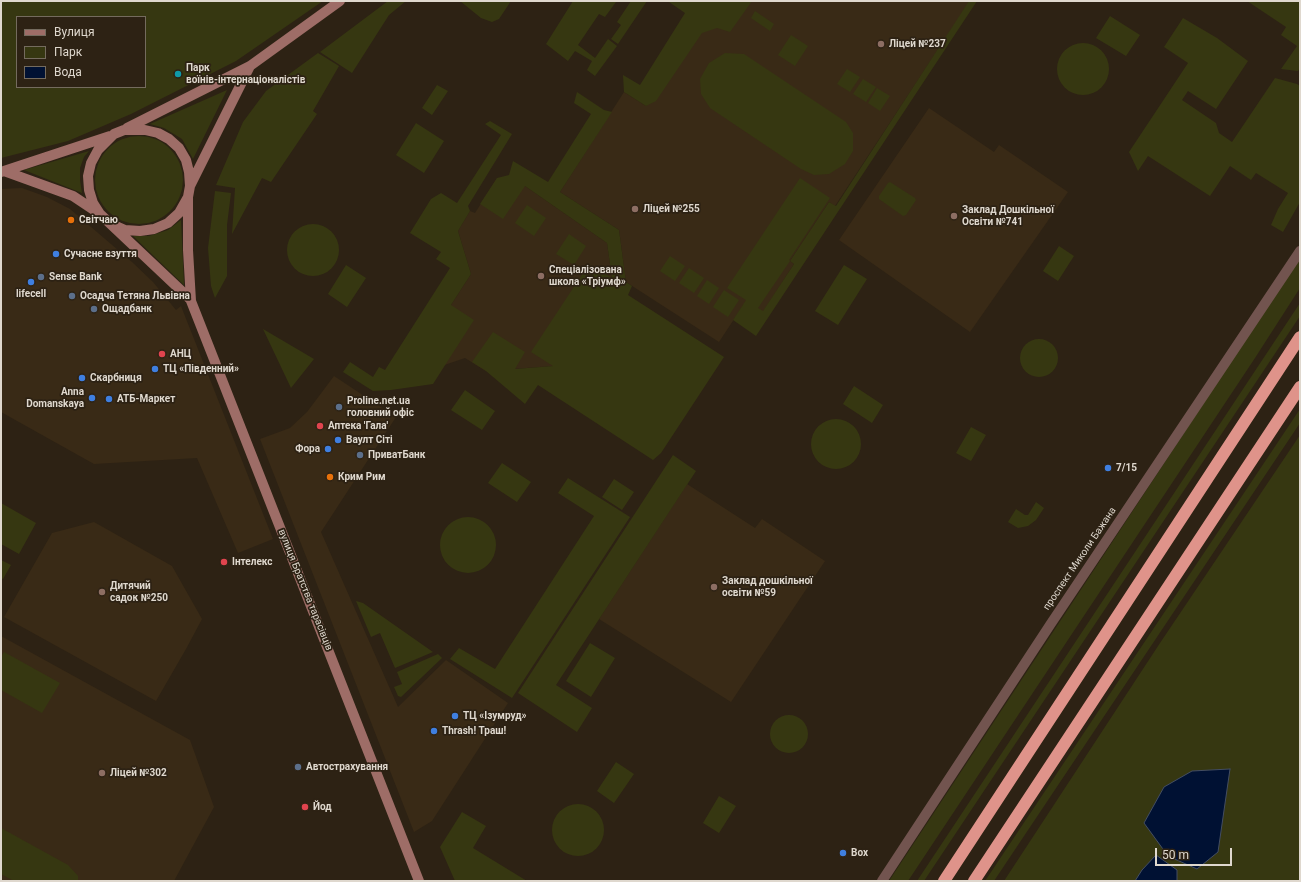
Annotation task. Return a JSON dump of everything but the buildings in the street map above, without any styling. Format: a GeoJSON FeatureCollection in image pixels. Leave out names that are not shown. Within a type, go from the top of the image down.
{"type":"FeatureCollection","features":[{"type":"Feature","properties":{"kind":"highway"},"geometry":{"type":"LineString","coordinates":[[944,881],[1300,337]]}},
{"type":"Feature","properties":{"kind":"highway"},"geometry":{"type":"LineString","coordinates":[[974,881],[1300,387]]}},
{"type":"Feature","properties":{"kind":"street"},"geometry":{"type":"LineString","coordinates":[[3,171],[124,130],[250,66],[340,1]]}},
{"type":"Feature","properties":{"kind":"street"},"geometry":{"type":"LineString","coordinates":[[190,186],[250,66]]}},
{"type":"Feature","properties":{"kind":"street"},"geometry":{"type":"LineString","coordinates":[[3,171],[73,196],[100,214],[111,224],[125,230],[140,232],[154,229],[168,223],[178,213],[188,197],[190,172],[186,160],[179,148],[169,139],[158,133],[145,130],[124,130]]}},
{"type":"Feature","properties":{"kind":"street"},"geometry":{"type":"LineString","coordinates":[[100,214],[93,203],[89,190],[88,176],[91,162],[98,150],[114,134]]}},
{"type":"Feature","properties":{"kind":"street","name":"вулиця Братства тарасівців"},"geometry":{"type":"LineString","coordinates":[[188,197],[190,299],[419,881]]}},
{"type":"Feature","properties":{"kind":"street","name":"вулиця Братства тарасівців"},"geometry":{"type":"LineString","coordinates":[[111,224],[190,299]]}},
{"type":"Feature","properties":{"kind":"street","name":"проспект Миколи Бажана"},"geometry":{"type":"LineString","coordinates":[[882,881],[1300,251]]}},
{"type":"Feature","properties":{"kind":"shaded area"},"geometry":{"type":"Polygon","coordinates":[[[747,1],[970,1],[835,206],[829,202],[790,261],[794,264],[763,312],[746,301],[719,342],[626,282],[619,230],[560,192],[624,92],[646,106],[700,22],[747,1]]]}},
{"type":"Feature","properties":{"kind":"shaded area","name":"Заклад Дошкільної Освіти №741"},"geometry":{"type":"Polygon","coordinates":[[[929,108],[994,152],[999,145],[1068,192],[970,332],[839,240],[929,108]]]}},
{"type":"Feature","properties":{"kind":"shaded area","name":"Спеціалізована школа «Тріумф»"},"geometry":{"type":"Polygon","coordinates":[[[497,178],[525,186],[607,243],[612,278],[554,366],[486,371],[465,358],[421,373],[411,367],[471,274],[458,231],[470,211],[475,213],[497,178]]]}},
{"type":"Feature","properties":{"kind":"shaded area"},"geometry":{"type":"Polygon","coordinates":[[[22,188],[47,197],[70,209],[153,282],[176,310],[181,306],[273,539],[238,553],[197,458],[94,464],[1,412],[1,189],[22,188]]]}},
{"type":"Feature","properties":{"kind":"shaded area"},"geometry":{"type":"Polygon","coordinates":[[[334,376],[396,417],[321,532],[398,707],[446,660],[508,703],[432,821],[414,832],[260,439],[290,428],[307,412],[334,376]]]}},
{"type":"Feature","properties":{"kind":"shaded area","name":"Заклад дошкільної освіти №59"},"geometry":{"type":"Polygon","coordinates":[[[687,484],[755,528],[762,519],[825,561],[731,702],[599,619],[687,484]]]}},
{"type":"Feature","properties":{"kind":"shaded area","name":"Дитячий садок №250"},"geometry":{"type":"Polygon","coordinates":[[[94,522],[172,566],[202,619],[156,701],[4,617],[52,533],[94,522]]]}},
{"type":"Feature","properties":{"kind":"shaded area","name":"Ліцей №302"},"geometry":{"type":"Polygon","coordinates":[[[1,636],[190,740],[214,807],[174,881],[1,881],[1,636]]]}},
{"type":"Feature","properties":{"kind":"green space","name":"Парк воїнів-інтернаціоналістів"},"geometry":{"type":"Polygon","coordinates":[[[1,1],[323,1],[236,61],[131,114],[68,141],[1,158],[1,1]]]}},
{"type":"Feature","properties":{"kind":"green space"},"geometry":{"type":"Polygon","coordinates":[[[388,1],[406,1],[389,15],[352,73],[320,52],[388,1]]]}},
{"type":"Feature","properties":{"kind":"green space"},"geometry":{"type":"Polygon","coordinates":[[[460,1],[511,1],[499,19],[492,22],[481,18],[460,1]]]}},
{"type":"Feature","properties":{"kind":"green space"},"geometry":{"type":"Polygon","coordinates":[[[573,1],[616,2],[605,17],[599,14],[578,45],[595,58],[608,39],[617,46],[595,76],[587,70],[592,61],[575,51],[568,61],[546,44],[573,1]]]}},
{"type":"Feature","properties":{"kind":"green space"},"geometry":{"type":"Polygon","coordinates":[[[631,1],[647,1],[618,44],[611,39],[621,25],[617,22],[631,1]]]}},
{"type":"Feature","properties":{"kind":"green space"},"geometry":{"type":"Polygon","coordinates":[[[752,1],[730,32],[717,28],[702,33],[656,101],[646,106],[624,92],[623,75],[640,85],[685,13],[669,2],[752,1]]]}},
{"type":"Feature","properties":{"kind":"green space"},"geometry":{"type":"Polygon","coordinates":[[[969,1],[977,1],[756,336],[733,320],[746,300],[727,288],[800,178],[830,198],[789,260],[790,261],[829,202],[836,206],[969,1]],[[790,261],[758,308],[763,311],[794,264],[790,261]]]}},
{"type":"Feature","properties":{"kind":"green space"},"geometry":{"type":"Polygon","coordinates":[[[1247,1],[1300,1],[1300,68],[1298,71],[1281,69],[1297,46],[1281,35],[1286,27],[1247,1]]]}},
{"type":"Feature","properties":{"kind":"green space"},"geometry":{"type":"Polygon","coordinates":[[[755,11],[774,24],[770,31],[751,18],[755,11]]]}},
{"type":"Feature","properties":{"kind":"green space"},"geometry":{"type":"Polygon","coordinates":[[[1110,16],[1140,35],[1126,56],[1096,38],[1110,16]]]}},
{"type":"Feature","properties":{"kind":"green space"},"geometry":{"type":"Polygon","coordinates":[[[1183,18],[1217,38],[1248,61],[1216,109],[1188,91],[1182,100],[1216,123],[1219,133],[1232,142],[1275,78],[1300,86],[1300,202],[1283,232],[1271,225],[1278,209],[1288,193],[1256,173],[1251,180],[1230,166],[1210,196],[1148,156],[1138,171],[1129,152],[1188,63],[1164,47],[1183,18]]]}},
{"type":"Feature","properties":{"kind":"green space"},"geometry":{"type":"Polygon","coordinates":[[[791,35],[808,46],[795,66],[778,55],[791,35]]]}},
{"type":"Feature","properties":{"kind":"green space"},"geometry":{"type":"Polygon","coordinates":[[[1083,43],[1097,47],[1105,55],[1109,69],[1105,83],[1097,91],[1083,95],[1069,91],[1061,83],[1057,69],[1061,55],[1069,47],[1083,43]]]}},
{"type":"Feature","properties":{"kind":"green space"},"geometry":{"type":"Polygon","coordinates":[[[318,53],[339,66],[313,111],[317,114],[271,182],[262,178],[232,234],[235,188],[216,185],[243,122],[266,91],[318,53]]]}},
{"type":"Feature","properties":{"kind":"green space"},"geometry":{"type":"Polygon","coordinates":[[[725,53],[744,54],[846,122],[853,133],[853,151],[845,164],[829,174],[814,175],[801,169],[710,108],[701,94],[700,79],[709,63],[725,53]]]}},
{"type":"Feature","properties":{"kind":"green space"},"geometry":{"type":"Polygon","coordinates":[[[847,69],[860,77],[850,92],[837,84],[847,69]]]}},
{"type":"Feature","properties":{"kind":"green space"},"geometry":{"type":"Polygon","coordinates":[[[863,79],[876,87],[866,102],[853,94],[863,79]]]}},
{"type":"Feature","properties":{"kind":"green space"},"geometry":{"type":"Polygon","coordinates":[[[437,85],[448,91],[432,115],[422,108],[437,85]]]}},
{"type":"Feature","properties":{"kind":"green space"},"geometry":{"type":"Polygon","coordinates":[[[877,88],[890,96],[880,111],[868,103],[877,88]]]}},
{"type":"Feature","properties":{"kind":"green space"},"geometry":{"type":"Polygon","coordinates":[[[227,90],[193,159],[182,139],[164,128],[150,124],[227,90]]]}},
{"type":"Feature","properties":{"kind":"green space"},"geometry":{"type":"Polygon","coordinates":[[[577,92],[604,110],[612,112],[560,192],[619,230],[626,282],[632,286],[628,295],[724,357],[661,453],[653,460],[538,385],[525,404],[486,371],[472,362],[493,332],[525,352],[515,369],[553,366],[531,352],[589,264],[612,278],[607,243],[525,186],[503,219],[480,204],[497,178],[509,175],[513,161],[548,182],[591,114],[574,103],[577,92]]]}},
{"type":"Feature","properties":{"kind":"green space"},"geometry":{"type":"Polygon","coordinates":[[[490,121],[512,134],[468,206],[470,211],[458,231],[471,274],[451,305],[474,320],[433,384],[373,391],[343,372],[350,362],[373,377],[379,367],[385,370],[450,268],[436,259],[441,252],[410,233],[431,199],[441,193],[457,203],[501,135],[485,124],[490,121]]]}},
{"type":"Feature","properties":{"kind":"green space"},"geometry":{"type":"Polygon","coordinates":[[[416,123],[444,141],[424,173],[396,155],[416,123]]]}},
{"type":"Feature","properties":{"kind":"green space"},"geometry":{"type":"Polygon","coordinates":[[[139,136],[156,140],[170,149],[179,163],[183,180],[179,197],[170,211],[156,220],[139,224],[122,220],[108,211],[99,197],[95,180],[99,163],[108,149],[122,140],[139,136]]]}},
{"type":"Feature","properties":{"kind":"green space"},"geometry":{"type":"Polygon","coordinates":[[[89,151],[84,157],[80,168],[82,193],[24,170],[89,151]]]}},
{"type":"Feature","properties":{"kind":"green space"},"geometry":{"type":"Polygon","coordinates":[[[890,182],[916,200],[906,215],[903,216],[879,199],[879,196],[890,182]]]}},
{"type":"Feature","properties":{"kind":"green space"},"geometry":{"type":"Polygon","coordinates":[[[215,191],[231,193],[227,225],[227,276],[215,298],[211,286],[208,248],[215,191]]]}},
{"type":"Feature","properties":{"kind":"green space"},"geometry":{"type":"Polygon","coordinates":[[[527,205],[546,218],[534,236],[515,223],[527,205]]]}},
{"type":"Feature","properties":{"kind":"green space"},"geometry":{"type":"Polygon","coordinates":[[[181,220],[184,285],[133,236],[149,236],[168,230],[181,220]]]}},
{"type":"Feature","properties":{"kind":"green space"},"geometry":{"type":"Polygon","coordinates":[[[308,224],[318,224],[328,228],[335,235],[339,245],[339,255],[335,265],[328,272],[318,276],[308,276],[298,272],[291,265],[287,255],[287,245],[291,235],[298,228],[308,224]]]}},
{"type":"Feature","properties":{"kind":"green space"},"geometry":{"type":"Polygon","coordinates":[[[569,234],[586,246],[574,265],[556,254],[569,234]]]}},
{"type":"Feature","properties":{"kind":"green space"},"geometry":{"type":"Polygon","coordinates":[[[1059,246],[1074,256],[1058,281],[1043,271],[1059,246]]]}},
{"type":"Feature","properties":{"kind":"green space"},"geometry":{"type":"Polygon","coordinates":[[[670,256],[685,266],[675,281],[660,271],[670,256]]]}},
{"type":"Feature","properties":{"kind":"green space"},"geometry":{"type":"Polygon","coordinates":[[[1300,257],[1300,288],[1255,358],[908,881],[889,881],[1300,257]]]}},
{"type":"Feature","properties":{"kind":"green space"},"geometry":{"type":"Polygon","coordinates":[[[346,265],[366,278],[347,307],[328,294],[346,265]]]}},
{"type":"Feature","properties":{"kind":"green space"},"geometry":{"type":"Polygon","coordinates":[[[844,265],[867,279],[838,325],[815,311],[844,265]]]}},
{"type":"Feature","properties":{"kind":"green space"},"geometry":{"type":"Polygon","coordinates":[[[689,268],[704,278],[694,293],[679,283],[689,268]]]}},
{"type":"Feature","properties":{"kind":"green space"},"geometry":{"type":"Polygon","coordinates":[[[707,280],[719,288],[709,304],[697,296],[707,280]]]}},
{"type":"Feature","properties":{"kind":"green space"},"geometry":{"type":"Polygon","coordinates":[[[724,290],[739,300],[728,317],[713,307],[724,290]]]}},
{"type":"Feature","properties":{"kind":"green space"},"geometry":{"type":"Polygon","coordinates":[[[1300,303],[1300,316],[924,881],[917,881],[1300,303]]]}},
{"type":"Feature","properties":{"kind":"green space"},"geometry":{"type":"Polygon","coordinates":[[[263,329],[314,359],[291,388],[263,329]]]}},
{"type":"Feature","properties":{"kind":"green space"},"geometry":{"type":"Polygon","coordinates":[[[1039,339],[1049,342],[1055,348],[1058,358],[1055,368],[1049,374],[1039,377],[1029,374],[1023,368],[1020,358],[1023,348],[1029,342],[1039,339]]]}},
{"type":"Feature","properties":{"kind":"green space"},"geometry":{"type":"Polygon","coordinates":[[[854,386],[883,405],[872,423],[843,404],[854,386]]]}},
{"type":"Feature","properties":{"kind":"green space"},"geometry":{"type":"Polygon","coordinates":[[[465,390],[495,411],[482,430],[451,410],[465,390]]]}},
{"type":"Feature","properties":{"kind":"green space"},"geometry":{"type":"Polygon","coordinates":[[[1300,409],[1300,423],[994,881],[985,881],[1300,409]]]}},
{"type":"Feature","properties":{"kind":"green space"},"geometry":{"type":"Polygon","coordinates":[[[831,419],[841,419],[854,426],[861,439],[861,449],[854,462],[841,469],[831,469],[822,465],[815,458],[811,449],[811,439],[815,430],[822,423],[831,419]]]}},
{"type":"Feature","properties":{"kind":"green space"},"geometry":{"type":"Polygon","coordinates":[[[971,427],[986,435],[971,461],[956,453],[971,427]]]}},
{"type":"Feature","properties":{"kind":"green space"},"geometry":{"type":"Polygon","coordinates":[[[1300,435],[1300,881],[1004,881],[1160,643],[1300,435]]]}},
{"type":"Feature","properties":{"kind":"green space"},"geometry":{"type":"Polygon","coordinates":[[[673,455],[696,471],[556,685],[592,708],[577,732],[518,693],[673,455]]]}},
{"type":"Feature","properties":{"kind":"green space"},"geometry":{"type":"Polygon","coordinates":[[[502,463],[531,482],[517,502],[488,483],[502,463]]]}},
{"type":"Feature","properties":{"kind":"green space"},"geometry":{"type":"Polygon","coordinates":[[[568,478],[630,517],[512,698],[450,659],[459,648],[495,669],[594,516],[558,493],[568,478]]]}},
{"type":"Feature","properties":{"kind":"green space"},"geometry":{"type":"Polygon","coordinates":[[[614,479],[634,492],[622,510],[602,497],[614,479]]]}},
{"type":"Feature","properties":{"kind":"green space"},"geometry":{"type":"Polygon","coordinates":[[[1036,502],[1044,508],[1036,520],[1028,526],[1018,528],[1008,522],[1016,509],[1025,515],[1028,515],[1036,502]]]}},
{"type":"Feature","properties":{"kind":"green space"},"geometry":{"type":"Polygon","coordinates":[[[1,503],[36,523],[19,554],[1,544],[1,503]]]}},
{"type":"Feature","properties":{"kind":"green space"},"geometry":{"type":"Polygon","coordinates":[[[463,517],[473,517],[488,525],[494,534],[496,545],[494,556],[488,565],[473,573],[463,573],[452,568],[445,561],[440,550],[440,540],[445,529],[452,522],[463,517]]]}},
{"type":"Feature","properties":{"kind":"green space"},"geometry":{"type":"Polygon","coordinates":[[[1,560],[11,565],[3,579],[1,578],[1,560]]]}},
{"type":"Feature","properties":{"kind":"green space"},"geometry":{"type":"Polygon","coordinates":[[[356,601],[363,603],[433,652],[395,668],[380,633],[371,637],[356,601]]]}},
{"type":"Feature","properties":{"kind":"green space"},"geometry":{"type":"Polygon","coordinates":[[[590,643],[615,658],[591,697],[566,681],[590,643]]]}},
{"type":"Feature","properties":{"kind":"green space"},"geometry":{"type":"Polygon","coordinates":[[[4,652],[60,683],[42,713],[1,690],[1,657],[4,652]]]}},
{"type":"Feature","properties":{"kind":"green space"},"geometry":{"type":"Polygon","coordinates":[[[438,654],[442,658],[401,697],[398,696],[394,687],[402,684],[397,672],[438,654]]]}},
{"type":"Feature","properties":{"kind":"green space"},"geometry":{"type":"Polygon","coordinates":[[[785,715],[793,715],[803,720],[807,727],[807,741],[803,748],[793,753],[785,753],[775,748],[773,745],[770,738],[770,730],[775,720],[778,718],[785,715]]]}},
{"type":"Feature","properties":{"kind":"green space"},"geometry":{"type":"Polygon","coordinates":[[[616,762],[634,774],[614,803],[597,791],[616,762]]]}},
{"type":"Feature","properties":{"kind":"green space"},"geometry":{"type":"Polygon","coordinates":[[[719,796],[736,806],[719,833],[703,823],[719,796]]]}},
{"type":"Feature","properties":{"kind":"green space"},"geometry":{"type":"Polygon","coordinates":[[[573,804],[583,804],[597,811],[604,825],[604,835],[597,849],[583,856],[573,856],[563,852],[556,845],[552,835],[552,825],[556,815],[563,808],[573,804]]]}},
{"type":"Feature","properties":{"kind":"green space"},"geometry":{"type":"Polygon","coordinates":[[[462,812],[486,826],[473,848],[527,881],[455,881],[440,847],[462,812]]]}},
{"type":"Feature","properties":{"kind":"green space"},"geometry":{"type":"Polygon","coordinates":[[[1,828],[68,865],[78,876],[78,881],[14,881],[1,874],[1,828]]]}},
{"type":"Feature","properties":{"kind":"water"},"geometry":{"type":"Polygon","coordinates":[[[1230,769],[1218,852],[1197,869],[1168,856],[1144,823],[1164,787],[1192,771],[1230,769]]]}},
{"type":"Feature","properties":{"kind":"water"},"geometry":{"type":"Polygon","coordinates":[[[1156,855],[1177,870],[1177,881],[1135,881],[1142,870],[1156,855]]]}},
{"type":"Feature","properties":{"kind":"place","name":"Ліцей №237"},"geometry":{"type":"Point","coordinates":[881,44]}},
{"type":"Feature","properties":{"kind":"place","name":"Парк воїнів-інтернаціоналістів"},"geometry":{"type":"Point","coordinates":[178,74]}},
{"type":"Feature","properties":{"kind":"place","name":"Ліцей №255"},"geometry":{"type":"Point","coordinates":[635,209]}},
{"type":"Feature","properties":{"kind":"place","name":"Заклад Дошкільної Освіти №741"},"geometry":{"type":"Point","coordinates":[954,216]}},
{"type":"Feature","properties":{"kind":"place","name":"Світчаю"},"geometry":{"type":"Point","coordinates":[71,220]}},
{"type":"Feature","properties":{"kind":"place","name":"Сучасне взуття"},"geometry":{"type":"Point","coordinates":[56,254]}},
{"type":"Feature","properties":{"kind":"place","name":"Спеціалізована школа «Тріумф»"},"geometry":{"type":"Point","coordinates":[541,276]}},
{"type":"Feature","properties":{"kind":"place","name":"Sense Bank"},"geometry":{"type":"Point","coordinates":[41,277]}},
{"type":"Feature","properties":{"kind":"place","name":"lifecell"},"geometry":{"type":"Point","coordinates":[31,282]}},
{"type":"Feature","properties":{"kind":"place","name":"Осадча Тетяна Львівна"},"geometry":{"type":"Point","coordinates":[72,296]}},
{"type":"Feature","properties":{"kind":"place","name":"Ощадбанк"},"geometry":{"type":"Point","coordinates":[94,309]}},
{"type":"Feature","properties":{"kind":"place","name":"АНЦ"},"geometry":{"type":"Point","coordinates":[162,354]}},
{"type":"Feature","properties":{"kind":"place","name":"ТЦ «Південний»"},"geometry":{"type":"Point","coordinates":[155,369]}},
{"type":"Feature","properties":{"kind":"place","name":"Скарбниця"},"geometry":{"type":"Point","coordinates":[82,378]}},
{"type":"Feature","properties":{"kind":"place","name":"Anna Domanskaya"},"geometry":{"type":"Point","coordinates":[92,398]}},
{"type":"Feature","properties":{"kind":"place","name":"АТБ-Маркет"},"geometry":{"type":"Point","coordinates":[109,399]}},
{"type":"Feature","properties":{"kind":"place","name":"Proline.net.ua головний офіс"},"geometry":{"type":"Point","coordinates":[339,407]}},
{"type":"Feature","properties":{"kind":"place","name":"Аптека 'Гала'"},"geometry":{"type":"Point","coordinates":[320,426]}},
{"type":"Feature","properties":{"kind":"place","name":"Ваулт Сіті"},"geometry":{"type":"Point","coordinates":[338,440]}},
{"type":"Feature","properties":{"kind":"place","name":"Фора"},"geometry":{"type":"Point","coordinates":[328,449]}},
{"type":"Feature","properties":{"kind":"place","name":"ПриватБанк"},"geometry":{"type":"Point","coordinates":[360,455]}},
{"type":"Feature","properties":{"kind":"place","name":"7/15"},"geometry":{"type":"Point","coordinates":[1108,468]}},
{"type":"Feature","properties":{"kind":"place","name":"Крим Рим"},"geometry":{"type":"Point","coordinates":[330,477]}},
{"type":"Feature","properties":{"kind":"place","name":"Інтелекс"},"geometry":{"type":"Point","coordinates":[224,562]}},
{"type":"Feature","properties":{"kind":"place","name":"Заклад дошкільної освіти №59"},"geometry":{"type":"Point","coordinates":[714,587]}},
{"type":"Feature","properties":{"kind":"place","name":"Дитячий садок №250"},"geometry":{"type":"Point","coordinates":[102,592]}},
{"type":"Feature","properties":{"kind":"place","name":"ТЦ «Ізумруд»"},"geometry":{"type":"Point","coordinates":[455,716]}},
{"type":"Feature","properties":{"kind":"place","name":"Thrash! Траш!"},"geometry":{"type":"Point","coordinates":[434,731]}},
{"type":"Feature","properties":{"kind":"place","name":"Автострахування"},"geometry":{"type":"Point","coordinates":[298,767]}},
{"type":"Feature","properties":{"kind":"place","name":"Ліцей №302"},"geometry":{"type":"Point","coordinates":[102,773]}},
{"type":"Feature","properties":{"kind":"place","name":"Йод"},"geometry":{"type":"Point","coordinates":[305,807]}},
{"type":"Feature","properties":{"kind":"place","name":"Box"},"geometry":{"type":"Point","coordinates":[843,853]}}]}
